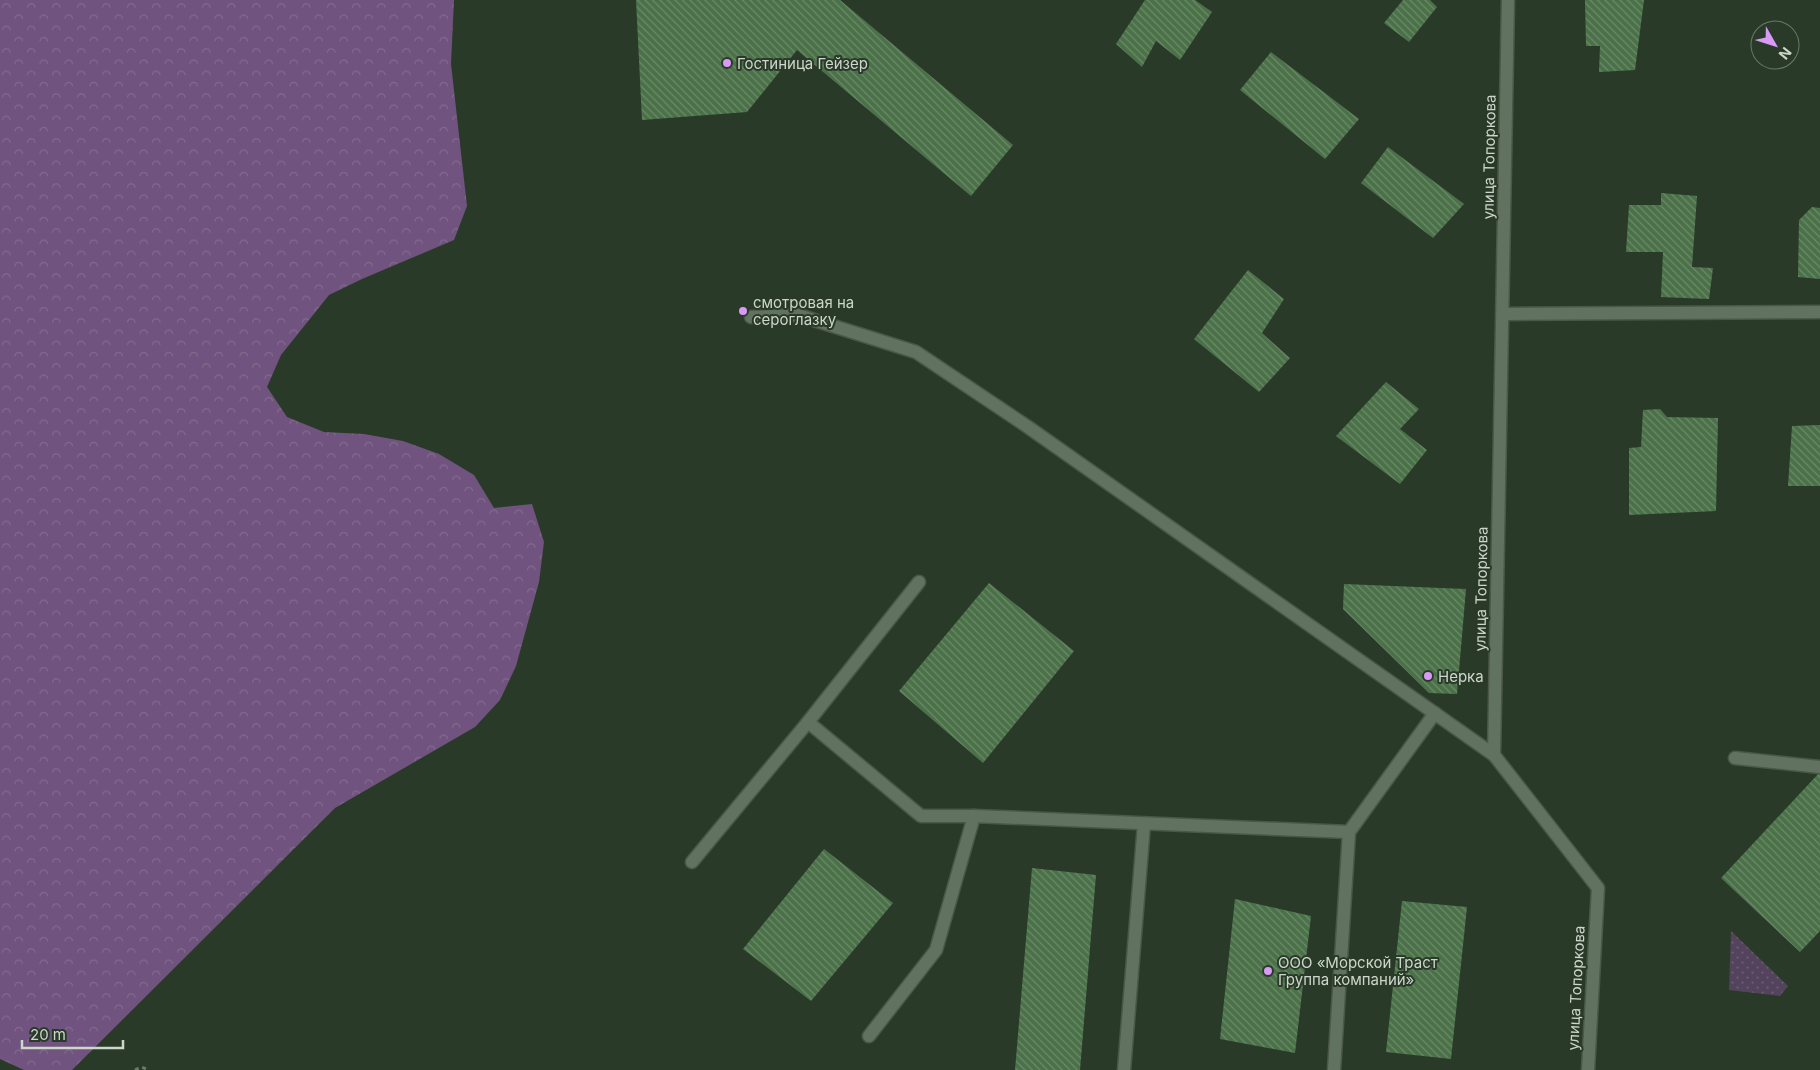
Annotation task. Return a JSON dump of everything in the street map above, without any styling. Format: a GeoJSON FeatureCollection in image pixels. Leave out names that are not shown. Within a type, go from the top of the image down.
{"type":"FeatureCollection","features":[{"type":"Feature","properties":{"kind":"street","name":"улица Топоркова"},"geometry":{"type":"LineString","coordinates":[[1508,0],[1494,755],[1598,888],[1588,1070]]}},
{"type":"Feature","properties":{"kind":"street"},"geometry":{"type":"LineString","coordinates":[[1503,314],[1820,312]]}},
{"type":"Feature","properties":{"kind":"street"},"geometry":{"type":"LineString","coordinates":[[750,317],[798,315],[916,352],[1028,427],[1494,755]]}},
{"type":"Feature","properties":{"kind":"street"},"geometry":{"type":"LineString","coordinates":[[692,862],[808,722],[919,582]]}},
{"type":"Feature","properties":{"kind":"street"},"geometry":{"type":"LineString","coordinates":[[1334,1070],[1349,832],[1435,713]]}},
{"type":"Feature","properties":{"kind":"street"},"geometry":{"type":"LineString","coordinates":[[808,722],[921,816],[974,816],[1349,832]]}},
{"type":"Feature","properties":{"kind":"street"},"geometry":{"type":"LineString","coordinates":[[1735,758],[1820,767]]}},
{"type":"Feature","properties":{"kind":"street"},"geometry":{"type":"LineString","coordinates":[[869,1036],[936,950],[974,816]]}},
{"type":"Feature","properties":{"kind":"street"},"geometry":{"type":"LineString","coordinates":[[1124,1070],[1144,824]]}},
{"type":"Feature","properties":{"kind":"path"},"geometry":{"type":"LineString","coordinates":[[135,1070],[140,1067],[149,1070]]}},
{"type":"Feature","properties":{"kind":"shaded area"},"geometry":{"type":"Polygon","coordinates":[[[1731,931],[1788,986],[1780,996],[1729,990],[1731,931]]]}},
{"type":"Feature","properties":{"kind":"green space"},"geometry":{"type":"Polygon","coordinates":[[[0,0],[454,0],[451,64],[467,206],[454,240],[329,295],[281,355],[267,387],[287,417],[324,432],[364,434],[403,441],[439,454],[474,475],[494,508],[532,504],[544,542],[539,582],[516,666],[500,700],[475,727],[335,808],[72,1070],[24,1070],[0,1059],[0,0]]]}},
{"type":"Feature","properties":{"kind":"building"},"geometry":{"type":"Polygon","coordinates":[[[636,0],[840,0],[1013,145],[971,196],[797,50],[747,112],[642,120],[636,0]]]}},
{"type":"Feature","properties":{"kind":"building"},"geometry":{"type":"Polygon","coordinates":[[[1145,0],[1195,0],[1212,12],[1180,60],[1156,41],[1142,67],[1116,44],[1145,0]]]}},
{"type":"Feature","properties":{"kind":"building"},"geometry":{"type":"Polygon","coordinates":[[[1403,0],[1430,0],[1437,7],[1409,42],[1384,23],[1403,0]]]}},
{"type":"Feature","properties":{"kind":"building"},"geometry":{"type":"Polygon","coordinates":[[[1585,0],[1644,0],[1635,70],[1599,72],[1600,46],[1586,46],[1585,0]]]}},
{"type":"Feature","properties":{"kind":"building"},"geometry":{"type":"Polygon","coordinates":[[[1271,52],[1359,119],[1325,159],[1240,90],[1271,52]]]}},
{"type":"Feature","properties":{"kind":"building"},"geometry":{"type":"Polygon","coordinates":[[[1388,147],[1464,204],[1433,238],[1361,183],[1388,147]]]}},
{"type":"Feature","properties":{"kind":"building"},"geometry":{"type":"Polygon","coordinates":[[[1661,193],[1697,196],[1692,267],[1713,268],[1709,299],[1661,297],[1663,252],[1626,252],[1629,205],[1661,205],[1661,193]]]}},
{"type":"Feature","properties":{"kind":"building"},"geometry":{"type":"Polygon","coordinates":[[[1812,207],[1820,208],[1820,279],[1798,277],[1799,220],[1812,207]]]}},
{"type":"Feature","properties":{"kind":"building"},"geometry":{"type":"Polygon","coordinates":[[[1248,270],[1284,299],[1262,333],[1290,358],[1259,392],[1194,339],[1248,270]]]}},
{"type":"Feature","properties":{"kind":"building"},"geometry":{"type":"Polygon","coordinates":[[[1386,382],[1419,409],[1400,429],[1427,450],[1400,484],[1336,436],[1386,382]]]}},
{"type":"Feature","properties":{"kind":"building"},"geometry":{"type":"Polygon","coordinates":[[[1660,409],[1667,417],[1718,418],[1716,511],[1629,515],[1629,448],[1641,447],[1643,410],[1660,409]]]}},
{"type":"Feature","properties":{"kind":"building"},"geometry":{"type":"Polygon","coordinates":[[[1820,425],[1820,486],[1788,486],[1792,426],[1820,425]]]}},
{"type":"Feature","properties":{"kind":"building"},"geometry":{"type":"Polygon","coordinates":[[[989,583],[1074,651],[983,763],[899,691],[989,583]]]}},
{"type":"Feature","properties":{"kind":"building"},"geometry":{"type":"Polygon","coordinates":[[[1344,584],[1466,589],[1457,694],[1429,693],[1343,609],[1344,584]]]}},
{"type":"Feature","properties":{"kind":"building"},"geometry":{"type":"Polygon","coordinates":[[[1820,772],[1820,931],[1800,952],[1721,878],[1820,772]]]}},
{"type":"Feature","properties":{"kind":"building"},"geometry":{"type":"Polygon","coordinates":[[[824,849],[893,903],[811,1001],[743,949],[824,849]]]}},
{"type":"Feature","properties":{"kind":"building"},"geometry":{"type":"Polygon","coordinates":[[[1032,868],[1096,875],[1080,1070],[1015,1070],[1032,868]]]}},
{"type":"Feature","properties":{"kind":"building"},"geometry":{"type":"Polygon","coordinates":[[[1235,899],[1311,916],[1295,1053],[1220,1039],[1235,899]]]}},
{"type":"Feature","properties":{"kind":"building"},"geometry":{"type":"Polygon","coordinates":[[[1402,901],[1467,907],[1451,1059],[1386,1052],[1402,901]]]}},
{"type":"Feature","properties":{"kind":"place","name":"Гостиница Гейзер"},"geometry":{"type":"Point","coordinates":[727,63]}},
{"type":"Feature","properties":{"kind":"place","name":"смотровая на сероглазку"},"geometry":{"type":"Point","coordinates":[743,311]}},
{"type":"Feature","properties":{"kind":"place","name":"Нерка"},"geometry":{"type":"Point","coordinates":[1428,676]}},
{"type":"Feature","properties":{"kind":"place","name":"ООО «Морской Траст Группа компаний»"},"geometry":{"type":"Point","coordinates":[1268,971]}}]}
